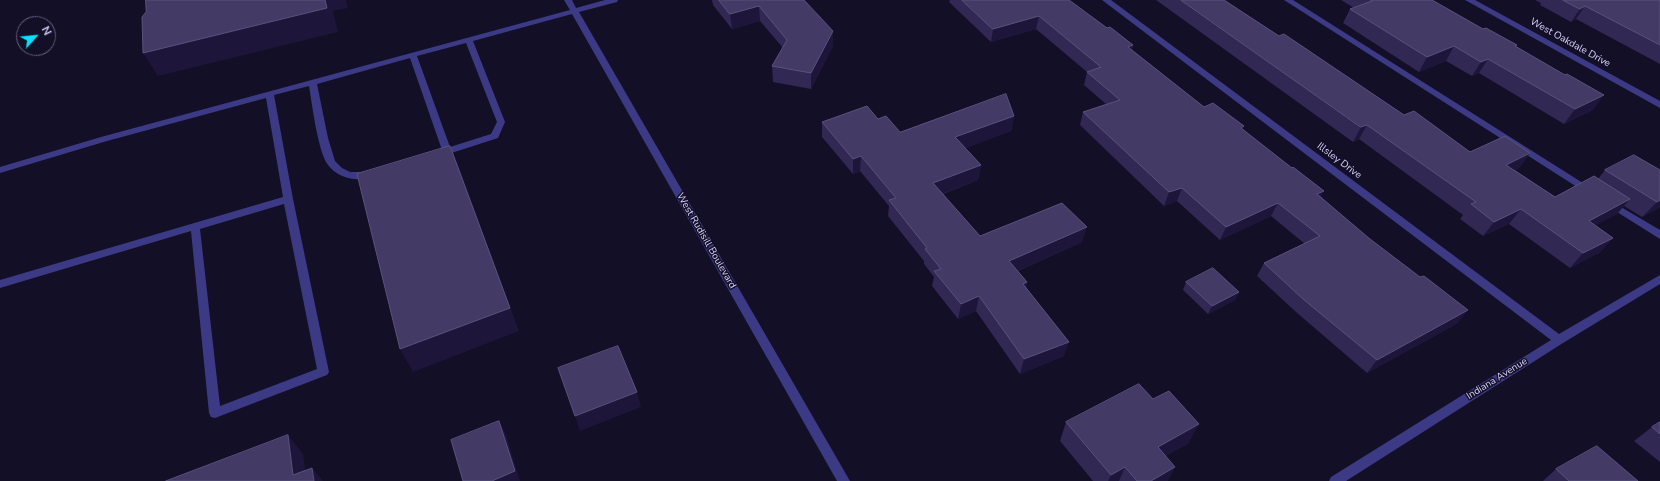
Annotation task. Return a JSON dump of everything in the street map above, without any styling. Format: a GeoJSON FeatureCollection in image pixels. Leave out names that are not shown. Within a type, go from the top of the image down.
{"type":"FeatureCollection","features":[{"type":"Feature","properties":{"kind":"street","name":"West Rudisill Boulevard"},"geometry":{"type":"LineString","coordinates":[[568,0],[844,481]]}},
{"type":"Feature","properties":{"kind":"street"},"geometry":{"type":"LineString","coordinates":[[0,170],[312,82],[614,0]]}},
{"type":"Feature","properties":{"kind":"street","name":"Illsley Drive"},"geometry":{"type":"LineString","coordinates":[[1106,0],[1560,340]]}},
{"type":"Feature","properties":{"kind":"street"},"geometry":{"type":"LineString","coordinates":[[1288,0],[1660,235]]}},
{"type":"Feature","properties":{"kind":"street","name":"West Oakdale Drive"},"geometry":{"type":"LineString","coordinates":[[1469,0],[1660,105]]}},
{"type":"Feature","properties":{"kind":"street"},"geometry":{"type":"LineString","coordinates":[[432,156],[495,136],[501,122],[469,40]]}},
{"type":"Feature","properties":{"kind":"street"},"geometry":{"type":"LineString","coordinates":[[413,55],[446,151]]}},
{"type":"Feature","properties":{"kind":"street"},"geometry":{"type":"LineString","coordinates":[[312,82],[330,162],[343,174],[364,176],[379,172]]}},
{"type":"Feature","properties":{"kind":"street"},"geometry":{"type":"LineString","coordinates":[[195,227],[214,413],[324,372],[288,199],[270,94]]}},
{"type":"Feature","properties":{"kind":"street"},"geometry":{"type":"LineString","coordinates":[[0,284],[288,199]]}},
{"type":"Feature","properties":{"kind":"street","name":"Indiana Avenue"},"geometry":{"type":"LineString","coordinates":[[1335,481],[1660,279]]}},
{"type":"Feature","properties":{"kind":"building"},"geometry":{"type":"Polygon","coordinates":[[[146,0],[325,0],[327,8],[143,53],[142,17],[146,12],[146,0]]]}},
{"type":"Feature","properties":{"kind":"building"},"geometry":{"type":"Polygon","coordinates":[[[719,0],[804,0],[833,31],[811,73],[772,66],[787,40],[759,6],[730,14],[719,0]]]}},
{"type":"Feature","properties":{"kind":"building"},"geometry":{"type":"Polygon","coordinates":[[[962,0],[1069,0],[1107,28],[1110,27],[1133,45],[1128,47],[1204,107],[1213,103],[1244,126],[1241,128],[1324,191],[1317,194],[1370,239],[1420,277],[1424,276],[1468,310],[1377,360],[1303,299],[1264,263],[1320,236],[1278,203],[1226,227],[1182,188],[1169,192],[1083,112],[1120,100],[1087,72],[1101,67],[1039,16],[993,29],[962,0]]]}},
{"type":"Feature","properties":{"kind":"building"},"geometry":{"type":"Polygon","coordinates":[[[1181,0],[1224,0],[1279,36],[1284,34],[1404,115],[1414,111],[1470,152],[1505,136],[1530,153],[1506,165],[1555,197],[1594,176],[1630,199],[1589,221],[1613,238],[1583,253],[1521,209],[1494,222],[1471,204],[1476,202],[1367,125],[1361,127],[1181,0]]]}},
{"type":"Feature","properties":{"kind":"building"},"geometry":{"type":"Polygon","coordinates":[[[1371,0],[1432,0],[1483,29],[1486,28],[1517,45],[1515,46],[1565,75],[1567,74],[1604,95],[1575,109],[1488,59],[1481,62],[1454,46],[1427,57],[1350,9],[1372,1],[1371,0]]]}},
{"type":"Feature","properties":{"kind":"building"},"geometry":{"type":"Polygon","coordinates":[[[1563,0],[1660,0],[1660,45],[1585,6],[1580,9],[1563,0]]]}},
{"type":"Feature","properties":{"kind":"building"},"geometry":{"type":"Polygon","coordinates":[[[1006,94],[1014,116],[955,137],[981,165],[933,183],[980,236],[1062,203],[1087,227],[1009,261],[1027,282],[1023,284],[1069,342],[1024,359],[979,296],[961,304],[934,271],[941,269],[925,249],[927,248],[889,200],[896,198],[861,156],[853,159],[822,122],[867,106],[878,119],[886,116],[900,132],[1006,94]]]}},
{"type":"Feature","properties":{"kind":"building"},"geometry":{"type":"Polygon","coordinates":[[[450,146],[510,308],[400,349],[357,174],[450,146]]]}},
{"type":"Feature","properties":{"kind":"building"},"geometry":{"type":"Polygon","coordinates":[[[1634,155],[1660,170],[1660,200],[1657,202],[1605,170],[1634,155]]]}},
{"type":"Feature","properties":{"kind":"building"},"geometry":{"type":"Polygon","coordinates":[[[1213,268],[1239,292],[1212,306],[1186,282],[1213,268]]]}},
{"type":"Feature","properties":{"kind":"building"},"geometry":{"type":"Polygon","coordinates":[[[618,346],[637,392],[575,416],[558,368],[618,346]]]}},
{"type":"Feature","properties":{"kind":"building"},"geometry":{"type":"Polygon","coordinates":[[[1139,384],[1153,399],[1169,391],[1199,424],[1158,447],[1175,467],[1151,481],[1137,481],[1125,467],[1111,475],[1066,422],[1139,384]]]}},
{"type":"Feature","properties":{"kind":"building"},"geometry":{"type":"Polygon","coordinates":[[[499,421],[515,471],[492,481],[463,481],[451,440],[499,421]]]}},
{"type":"Feature","properties":{"kind":"building"},"geometry":{"type":"Polygon","coordinates":[[[1660,422],[1660,434],[1652,427],[1660,422]]]}},
{"type":"Feature","properties":{"kind":"building"},"geometry":{"type":"Polygon","coordinates":[[[288,435],[293,475],[312,468],[314,481],[166,481],[288,435]]]}},
{"type":"Feature","properties":{"kind":"building"},"geometry":{"type":"Polygon","coordinates":[[[1597,446],[1638,481],[1569,481],[1556,469],[1597,446]]]}}]}
